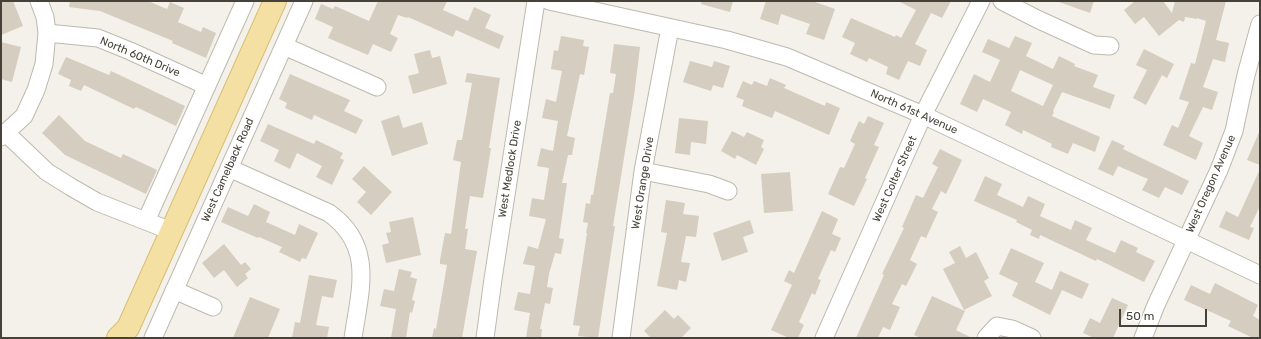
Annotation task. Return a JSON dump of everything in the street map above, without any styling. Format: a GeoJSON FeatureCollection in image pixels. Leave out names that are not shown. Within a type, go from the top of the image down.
{"type":"FeatureCollection","features":[{"type":"Feature","properties":{"kind":"main road"},"geometry":{"type":"LineString","coordinates":[[125,335],[275,1]]}},
{"type":"Feature","properties":{"kind":"street"},"geometry":{"type":"LineString","coordinates":[[39,1],[45,17],[47,33],[44,64],[36,90],[24,116],[4,135],[47,172],[97,202],[171,231]]}},
{"type":"Feature","properties":{"kind":"street"},"geometry":{"type":"LineString","coordinates":[[146,221],[245,1]]}},
{"type":"Feature","properties":{"kind":"street","name":"West Camelback Road"},"geometry":{"type":"LineString","coordinates":[[153,338],[304,1]]}},
{"type":"Feature","properties":{"kind":"street","name":"West Medlock Drive"},"geometry":{"type":"LineString","coordinates":[[486,338],[493,279],[536,1]]}},
{"type":"Feature","properties":{"kind":"street","name":"North 61st Avenue"},"geometry":{"type":"LineString","coordinates":[[549,1],[727,40],[787,57],[923,115],[1260,275]]}},
{"type":"Feature","properties":{"kind":"street","name":"West Colter Street"},"geometry":{"type":"LineString","coordinates":[[824,338],[923,115],[981,1]]}},
{"type":"Feature","properties":{"kind":"street"},"geometry":{"type":"LineString","coordinates":[[1002,1],[1094,45],[1110,46]]}},
{"type":"Feature","properties":{"kind":"street","name":"West Oregon Avenue"},"geometry":{"type":"LineString","coordinates":[[1142,338],[1219,170],[1234,131],[1246,75],[1260,24]]}},
{"type":"Feature","properties":{"kind":"street","name":"West Orange Drive"},"geometry":{"type":"LineString","coordinates":[[621,338],[643,171],[670,28]]}},
{"type":"Feature","properties":{"kind":"street","name":"North 60th Drive"},"geometry":{"type":"LineString","coordinates":[[47,33],[98,38],[207,86]]}},
{"type":"Feature","properties":{"kind":"street"},"geometry":{"type":"LineString","coordinates":[[284,46],[377,87]]}},
{"type":"Feature","properties":{"kind":"street"},"geometry":{"type":"LineString","coordinates":[[229,168],[329,213],[340,220],[348,231],[356,243],[360,256],[361,269],[361,282],[352,338]]}},
{"type":"Feature","properties":{"kind":"street"},"geometry":{"type":"LineString","coordinates":[[643,171],[709,184],[728,191]]}},
{"type":"Feature","properties":{"kind":"street"},"geometry":{"type":"LineString","coordinates":[[174,290],[213,307]]}},
{"type":"Feature","properties":{"kind":"street"},"geometry":{"type":"LineString","coordinates":[[991,332],[1012,329],[1032,338]]}},
{"type":"Feature","properties":{"kind":"building"},"geometry":{"type":"Polygon","coordinates":[[[1,1],[13,1],[23,26],[1,35],[1,1]]]}},
{"type":"Feature","properties":{"kind":"building"},"geometry":{"type":"Polygon","coordinates":[[[70,1],[148,1],[167,9],[170,2],[184,8],[178,22],[201,32],[203,27],[216,33],[206,58],[172,43],[173,41],[100,11],[69,7],[70,1]]]}},
{"type":"Feature","properties":{"kind":"building"},"geometry":{"type":"Polygon","coordinates":[[[378,1],[447,1],[443,10],[468,21],[474,7],[491,15],[485,28],[504,36],[499,49],[456,30],[453,37],[408,17],[398,15],[390,34],[398,38],[391,52],[373,44],[368,55],[328,38],[333,27],[315,19],[321,4],[333,9],[335,6],[369,21],[378,1]]]}},
{"type":"Feature","properties":{"kind":"building"},"geometry":{"type":"Polygon","coordinates":[[[702,1],[733,1],[730,12],[701,4],[702,1]]]}},
{"type":"Feature","properties":{"kind":"building"},"geometry":{"type":"Polygon","coordinates":[[[766,1],[812,1],[835,9],[824,40],[806,34],[810,24],[781,14],[778,25],[760,19],[766,1]]]}},
{"type":"Feature","properties":{"kind":"building"},"geometry":{"type":"Polygon","coordinates":[[[898,1],[951,1],[942,18],[931,13],[915,44],[927,50],[920,66],[908,61],[899,80],[886,74],[888,67],[869,58],[867,62],[850,54],[855,43],[842,37],[851,18],[895,37],[896,35],[901,38],[916,10],[898,1]]]}},
{"type":"Feature","properties":{"kind":"building"},"geometry":{"type":"Polygon","coordinates":[[[1094,1],[1090,13],[1059,2],[1094,1]]]}},
{"type":"Feature","properties":{"kind":"building"},"geometry":{"type":"Polygon","coordinates":[[[1135,1],[1163,1],[1172,13],[1175,1],[1226,1],[1216,40],[1229,43],[1225,62],[1213,59],[1203,87],[1218,92],[1212,110],[1203,107],[1189,136],[1203,143],[1196,160],[1163,145],[1172,125],[1178,128],[1189,102],[1179,99],[1191,63],[1195,64],[1206,21],[1197,18],[1185,17],[1184,22],[1179,20],[1159,36],[1144,17],[1135,24],[1124,10],[1135,1]]]}},
{"type":"Feature","properties":{"kind":"building"},"geometry":{"type":"Polygon","coordinates":[[[561,36],[584,40],[583,46],[589,47],[584,75],[580,74],[567,136],[575,138],[572,155],[568,155],[562,183],[567,183],[559,238],[564,239],[561,254],[555,253],[549,274],[547,287],[553,288],[550,304],[545,303],[540,329],[542,329],[541,338],[526,338],[530,313],[514,310],[518,292],[530,294],[535,266],[523,264],[528,246],[538,249],[546,219],[529,216],[532,198],[544,200],[549,168],[537,166],[541,148],[553,151],[558,121],[542,118],[546,99],[556,102],[562,71],[551,69],[554,50],[558,51],[561,36]]]}},
{"type":"Feature","properties":{"kind":"building"},"geometry":{"type":"Polygon","coordinates":[[[1015,36],[1032,43],[1026,56],[1053,69],[1059,56],[1075,64],[1074,66],[1098,75],[1093,87],[1115,95],[1110,109],[1062,92],[1053,111],[1052,116],[1100,137],[1095,152],[1073,143],[1068,154],[1051,147],[1052,144],[1023,130],[1022,134],[1005,125],[1011,112],[983,99],[977,112],[960,104],[974,74],[990,82],[1000,60],[982,52],[988,39],[1009,48],[1015,36]],[[1020,70],[1011,91],[1043,106],[1053,85],[1020,70]]]}},
{"type":"Feature","properties":{"kind":"building"},"geometry":{"type":"Polygon","coordinates":[[[1,42],[21,47],[12,82],[1,79],[1,42]]]}},
{"type":"Feature","properties":{"kind":"building"},"geometry":{"type":"Polygon","coordinates":[[[614,44],[640,47],[634,96],[613,226],[615,226],[598,338],[596,338],[578,336],[580,326],[573,325],[587,233],[588,223],[583,222],[586,203],[590,204],[591,195],[593,195],[610,93],[613,93],[616,74],[610,73],[614,44]]]}},
{"type":"Feature","properties":{"kind":"building"},"geometry":{"type":"Polygon","coordinates":[[[1144,49],[1174,64],[1167,78],[1162,75],[1146,105],[1133,98],[1147,70],[1136,65],[1144,49]]]}},
{"type":"Feature","properties":{"kind":"building"},"geometry":{"type":"Polygon","coordinates":[[[430,50],[432,58],[440,56],[447,84],[413,94],[408,76],[419,73],[414,54],[430,50]]]}},
{"type":"Feature","properties":{"kind":"building"},"geometry":{"type":"Polygon","coordinates":[[[66,57],[109,75],[111,71],[185,106],[176,126],[136,107],[134,109],[84,85],[81,91],[69,86],[71,80],[58,74],[66,57]]]}},
{"type":"Feature","properties":{"kind":"building"},"geometry":{"type":"Polygon","coordinates":[[[690,61],[712,67],[714,61],[730,66],[723,88],[713,85],[711,91],[683,82],[690,61]]]}},
{"type":"Feature","properties":{"kind":"building"},"geometry":{"type":"Polygon","coordinates":[[[467,73],[500,78],[489,148],[491,148],[483,198],[470,196],[465,229],[468,229],[465,249],[477,251],[462,338],[432,338],[434,328],[436,329],[447,265],[440,264],[440,260],[445,233],[451,234],[461,162],[453,160],[457,140],[462,140],[472,83],[465,82],[467,73]]]}},
{"type":"Feature","properties":{"kind":"building"},"geometry":{"type":"Polygon","coordinates":[[[290,74],[350,100],[344,111],[363,120],[356,134],[314,115],[312,120],[285,108],[287,103],[279,99],[290,74]]]}},
{"type":"Feature","properties":{"kind":"building"},"geometry":{"type":"Polygon","coordinates":[[[770,78],[786,85],[784,88],[825,106],[826,102],[840,108],[829,135],[775,111],[772,118],[742,106],[744,100],[736,97],[743,81],[752,85],[754,81],[767,86],[770,78]]]}},
{"type":"Feature","properties":{"kind":"building"},"geometry":{"type":"Polygon","coordinates":[[[59,115],[85,141],[121,158],[123,154],[157,170],[146,194],[65,155],[42,133],[59,115]]]}},
{"type":"Feature","properties":{"kind":"building"},"geometry":{"type":"Polygon","coordinates":[[[399,115],[403,128],[422,122],[428,144],[392,156],[381,121],[399,115]]]}},
{"type":"Feature","properties":{"kind":"building"},"geometry":{"type":"Polygon","coordinates":[[[868,116],[884,123],[874,145],[879,147],[865,178],[867,179],[854,206],[828,194],[840,167],[844,168],[855,144],[850,141],[859,121],[864,124],[868,116]]]}},
{"type":"Feature","properties":{"kind":"building"},"geometry":{"type":"Polygon","coordinates":[[[679,118],[708,121],[706,144],[691,142],[690,155],[675,153],[679,118]]]}},
{"type":"Feature","properties":{"kind":"building"},"geometry":{"type":"Polygon","coordinates":[[[268,124],[314,144],[316,140],[343,153],[340,158],[344,160],[332,185],[316,177],[322,166],[297,153],[290,169],[274,161],[279,150],[260,141],[268,124]]]}},
{"type":"Feature","properties":{"kind":"building"},"geometry":{"type":"Polygon","coordinates":[[[1260,130],[1260,165],[1247,160],[1260,130]]]}},
{"type":"Feature","properties":{"kind":"building"},"geometry":{"type":"Polygon","coordinates":[[[732,131],[744,137],[747,132],[764,140],[761,147],[764,149],[756,165],[737,155],[735,159],[721,151],[732,131]]]}},
{"type":"Feature","properties":{"kind":"building"},"geometry":{"type":"Polygon","coordinates":[[[1112,140],[1125,146],[1123,149],[1189,181],[1182,195],[1165,187],[1159,198],[1142,190],[1148,179],[1118,166],[1113,176],[1098,169],[1112,140]]]}},
{"type":"Feature","properties":{"kind":"building"},"geometry":{"type":"Polygon","coordinates":[[[940,149],[962,160],[946,194],[941,191],[932,209],[938,212],[926,238],[921,236],[910,260],[917,264],[906,286],[902,284],[892,304],[900,307],[890,330],[883,327],[878,338],[856,338],[884,275],[882,274],[904,228],[902,227],[916,195],[923,198],[938,167],[932,164],[940,149]]]}},
{"type":"Feature","properties":{"kind":"building"},"geometry":{"type":"Polygon","coordinates":[[[364,166],[392,192],[371,215],[357,202],[366,192],[352,179],[364,166]]]}},
{"type":"Feature","properties":{"kind":"building"},"geometry":{"type":"Polygon","coordinates":[[[1260,169],[1260,206],[1250,227],[1254,228],[1249,240],[1219,227],[1226,211],[1238,217],[1260,169]]]}},
{"type":"Feature","properties":{"kind":"building"},"geometry":{"type":"Polygon","coordinates":[[[790,172],[793,211],[764,213],[761,174],[790,172]]]}},
{"type":"Feature","properties":{"kind":"building"},"geometry":{"type":"Polygon","coordinates":[[[985,176],[1002,184],[997,195],[1023,207],[1028,196],[1045,204],[1040,216],[1071,230],[1075,220],[1092,228],[1086,240],[1115,253],[1121,240],[1138,248],[1136,252],[1155,261],[1144,282],[1097,259],[1096,261],[1040,235],[1039,239],[1030,235],[1032,230],[1016,222],[1017,220],[974,201],[985,176]]]}},
{"type":"Feature","properties":{"kind":"building"},"geometry":{"type":"Polygon","coordinates":[[[666,200],[685,203],[683,214],[699,216],[696,237],[686,236],[681,262],[690,263],[686,282],[679,280],[677,290],[657,286],[667,233],[661,232],[666,200]]]}},
{"type":"Feature","properties":{"kind":"building"},"geometry":{"type":"Polygon","coordinates":[[[254,204],[270,212],[266,222],[295,235],[299,224],[318,233],[306,259],[302,258],[300,262],[279,252],[282,247],[221,222],[228,207],[248,216],[254,204]]]}},
{"type":"Feature","properties":{"kind":"building"},"geometry":{"type":"Polygon","coordinates":[[[822,211],[838,219],[832,234],[841,238],[835,252],[831,250],[818,279],[821,280],[815,295],[812,293],[799,322],[804,325],[798,338],[789,338],[771,330],[792,285],[784,281],[789,270],[794,273],[822,211]]]}},
{"type":"Feature","properties":{"kind":"building"},"geometry":{"type":"Polygon","coordinates":[[[413,217],[421,255],[386,263],[382,245],[389,243],[386,233],[391,232],[389,222],[413,217]]]}},
{"type":"Feature","properties":{"kind":"building"},"geometry":{"type":"Polygon","coordinates":[[[750,220],[754,233],[743,237],[748,252],[722,261],[713,233],[750,220]]]}},
{"type":"Feature","properties":{"kind":"building"},"geometry":{"type":"Polygon","coordinates":[[[224,244],[241,265],[245,262],[251,269],[245,274],[248,278],[237,287],[224,270],[214,278],[202,263],[224,244]]]}},
{"type":"Feature","properties":{"kind":"building"},"geometry":{"type":"Polygon","coordinates":[[[960,246],[966,258],[976,252],[989,278],[984,281],[992,296],[964,310],[943,269],[955,263],[949,252],[960,246]]]}},
{"type":"Feature","properties":{"kind":"building"},"geometry":{"type":"Polygon","coordinates":[[[1011,248],[1044,263],[1035,282],[1052,290],[1060,271],[1089,284],[1082,299],[1062,290],[1050,315],[1012,296],[1018,283],[999,274],[1011,248]]]}},
{"type":"Feature","properties":{"kind":"building"},"geometry":{"type":"Polygon","coordinates":[[[399,269],[412,272],[410,277],[417,279],[412,300],[415,301],[412,313],[410,312],[406,338],[391,338],[396,309],[380,306],[384,289],[394,291],[399,269]]]}},
{"type":"Feature","properties":{"kind":"building"},"geometry":{"type":"Polygon","coordinates":[[[309,275],[337,280],[333,298],[322,296],[316,325],[329,327],[327,338],[292,338],[295,322],[300,323],[309,275]]]}},
{"type":"Feature","properties":{"kind":"building"},"geometry":{"type":"Polygon","coordinates":[[[1215,283],[1258,305],[1253,316],[1260,320],[1260,338],[1253,338],[1228,326],[1231,321],[1184,300],[1191,285],[1210,294],[1215,283]]]}},
{"type":"Feature","properties":{"kind":"building"},"geometry":{"type":"Polygon","coordinates":[[[932,296],[965,311],[956,330],[972,338],[921,338],[914,335],[932,296]]]}},
{"type":"Feature","properties":{"kind":"building"},"geometry":{"type":"Polygon","coordinates":[[[250,297],[280,309],[268,338],[233,338],[250,297]]]}},
{"type":"Feature","properties":{"kind":"building"},"geometry":{"type":"Polygon","coordinates":[[[1112,298],[1128,305],[1113,338],[1094,338],[1083,333],[1090,318],[1100,323],[1112,298]]]}},
{"type":"Feature","properties":{"kind":"building"},"geometry":{"type":"Polygon","coordinates":[[[665,310],[674,319],[678,315],[691,328],[681,338],[651,338],[644,331],[665,310]]]}}]}
